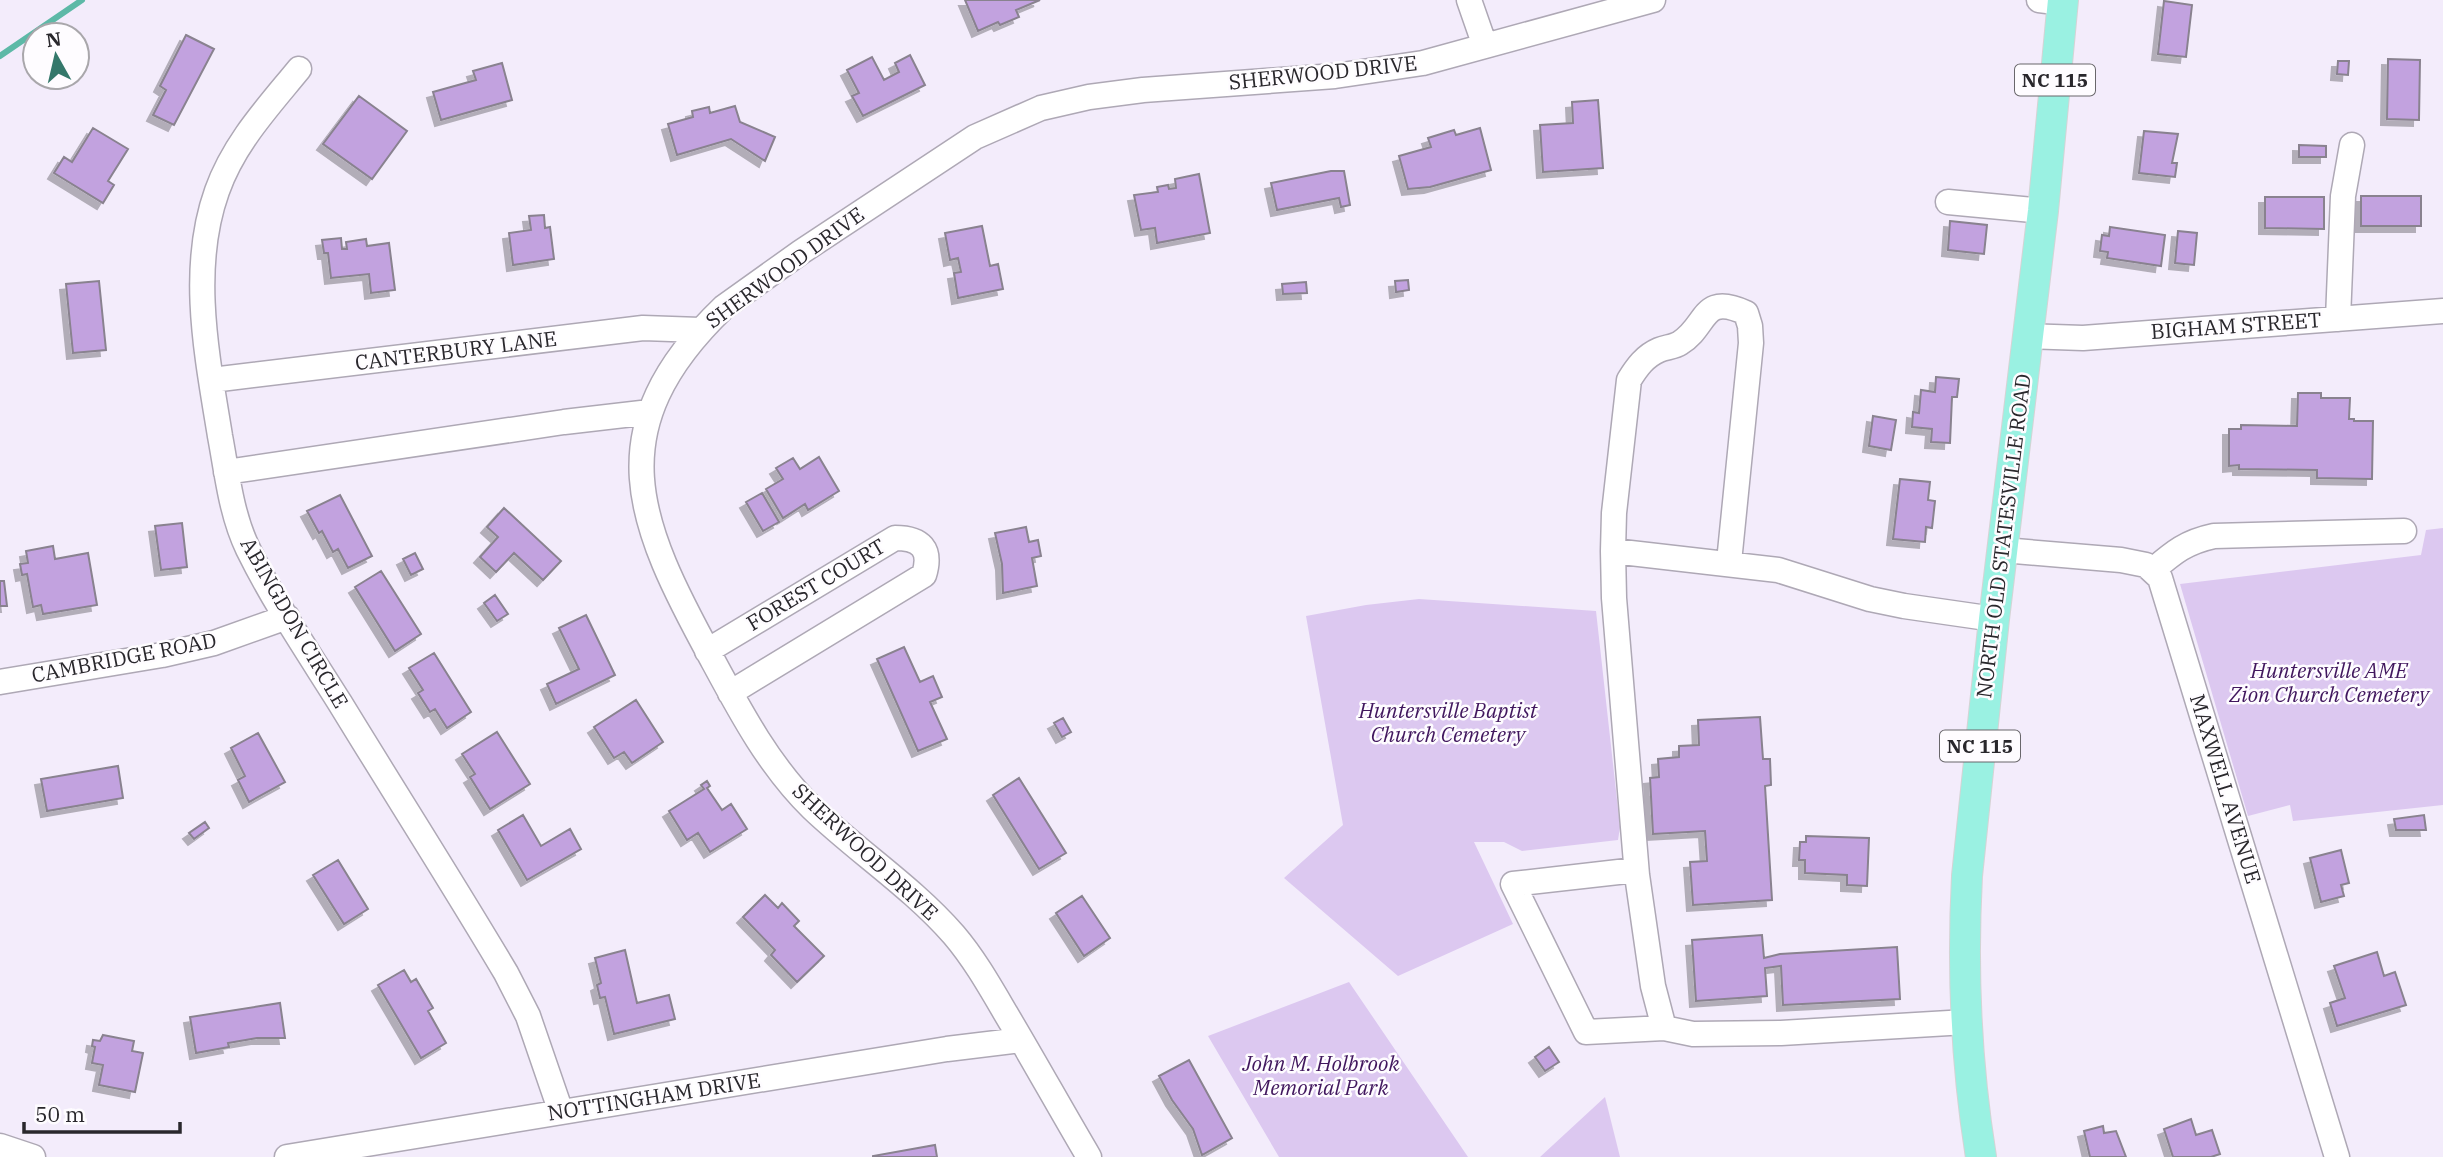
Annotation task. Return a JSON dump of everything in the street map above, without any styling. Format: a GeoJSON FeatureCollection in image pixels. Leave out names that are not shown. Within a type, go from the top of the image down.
{"type":"FeatureCollection","features":[{"type":"Feature","properties":{"kind":"main road","name":"NORTH OLD STATESVILLE ROAD"},"geometry":{"type":"LineString","coordinates":[[1982,1157],[1966,1022],[1967,876],[1994,619],[2043,211],[2055,1]]}},
{"type":"Feature","properties":{"kind":"street"},"geometry":{"type":"LineString","coordinates":[[1469,0],[1485,46]]}},
{"type":"Feature","properties":{"kind":"street","name":"SHERWOOD DRIVE"},"geometry":{"type":"LineString","coordinates":[[1089,1157],[979,969],[956,938],[929,908],[812,808],[797,792],[730,693],[672,583],[650,529],[641,470],[643,436],[650,412],[670,371],[700,330],[724,307],[922,170],[975,137],[1041,108],[1089,97],[1143,90],[1335,76],[1391,69],[1454,56],[1653,0]]}},
{"type":"Feature","properties":{"kind":"street","name":"ABINGDON CIRCLE"},"geometry":{"type":"LineString","coordinates":[[299,69],[247,132],[218,188],[204,249],[202,287],[212,380],[236,518],[247,547],[286,617],[506,973],[528,1016],[561,1112]]}},
{"type":"Feature","properties":{"kind":"street"},"geometry":{"type":"LineString","coordinates":[[2337,318],[2343,196],[2352,145]]}},
{"type":"Feature","properties":{"kind":"street"},"geometry":{"type":"LineString","coordinates":[[1948,202],[2043,211]]}},
{"type":"Feature","properties":{"kind":"street"},"geometry":{"type":"LineString","coordinates":[[1664,1028],[1653,986],[1636,870],[1614,598],[1614,513],[1629,380],[1640,363],[1658,350],[1679,344],[1703,315],[1715,307],[1731,306],[1745,313],[1750,326],[1751,343],[1729,562]]}},
{"type":"Feature","properties":{"kind":"street","name":"BIGHAM STREET"},"geometry":{"type":"LineString","coordinates":[[2028,336],[2083,338],[2443,311]]}},
{"type":"Feature","properties":{"kind":"street","name":"CANTERBURY LANE"},"geometry":{"type":"LineString","coordinates":[[212,380],[643,328],[700,330]]}},
{"type":"Feature","properties":{"kind":"street"},"geometry":{"type":"LineString","coordinates":[[226,472],[650,412]]}},
{"type":"Feature","properties":{"kind":"street"},"geometry":{"type":"LineString","coordinates":[[2003,550],[2121,560],[2146,565],[2153,570],[2175,551],[2192,541],[2214,536],[2404,531]]}},
{"type":"Feature","properties":{"kind":"street","name":"FOREST COURT"},"geometry":{"type":"LineString","coordinates":[[707,651],[895,538],[909,538],[923,547],[929,561],[924,575],[730,693]]}},
{"type":"Feature","properties":{"kind":"street"},"geometry":{"type":"LineString","coordinates":[[1613,551],[1729,562],[1778,570],[1870,599],[1994,619]]}},
{"type":"Feature","properties":{"kind":"street","name":"MAXWELL AVENUE"},"geometry":{"type":"LineString","coordinates":[[2153,570],[2165,590],[2337,1157]]}},
{"type":"Feature","properties":{"kind":"street","name":"CAMBRIDGE ROAD"},"geometry":{"type":"LineString","coordinates":[[0,682],[162,655],[214,643],[286,617]]}},
{"type":"Feature","properties":{"kind":"street"},"geometry":{"type":"LineString","coordinates":[[1636,870],[1513,884],[1586,1032],[1664,1028],[1693,1034],[1781,1033],[1966,1022]]}},
{"type":"Feature","properties":{"kind":"street","name":"NOTTINGHAM DRIVE"},"geometry":{"type":"LineString","coordinates":[[288,1157],[947,1049],[1021,1040]]}},
{"type":"Feature","properties":{"kind":"street"},"geometry":{"type":"LineString","coordinates":[[0,1146],[33,1157]]}},
{"type":"Feature","properties":{"kind":"green space","name":"Huntersville AME Zion Church Cemetery"},"geometry":{"type":"Polygon","coordinates":[[[2443,528],[2443,805],[2293,821],[2290,805],[2248,816],[2180,584],[2421,555],[2426,530],[2443,528]]]}},
{"type":"Feature","properties":{"kind":"green space","name":"Huntersville Baptist Church Cemetery"},"geometry":{"type":"Polygon","coordinates":[[[1419,599],[1596,611],[1620,827],[1618,840],[1522,851],[1504,842],[1474,842],[1513,924],[1398,976],[1284,878],[1343,825],[1306,616],[1419,599]]]}},
{"type":"Feature","properties":{"kind":"green space","name":"John M. Holbrook Memorial Park"},"geometry":{"type":"Polygon","coordinates":[[[1349,982],[1468,1157],[1279,1157],[1208,1036],[1349,982]]]}},
{"type":"Feature","properties":{"kind":"green space"},"geometry":{"type":"Polygon","coordinates":[[[1605,1097],[1620,1157],[1540,1157],[1605,1097]]]}},
{"type":"Feature","properties":{"kind":"building"},"geometry":{"type":"Polygon","coordinates":[[[965,0],[1040,0],[1016,10],[1019,17],[978,31],[965,0]]]}},
{"type":"Feature","properties":{"kind":"building"},"geometry":{"type":"Polygon","coordinates":[[[2164,1],[2192,5],[2186,57],[2158,54],[2164,1]]]}},
{"type":"Feature","properties":{"kind":"building"},"geometry":{"type":"Polygon","coordinates":[[[186,35],[214,49],[174,125],[153,115],[166,90],[160,86],[186,35]]]}},
{"type":"Feature","properties":{"kind":"building"},"geometry":{"type":"Polygon","coordinates":[[[910,55],[925,85],[863,116],[852,96],[859,93],[847,70],[872,57],[884,80],[899,72],[895,63],[910,55]]]}},
{"type":"Feature","properties":{"kind":"building"},"geometry":{"type":"Polygon","coordinates":[[[2388,59],[2420,60],[2419,120],[2387,119],[2388,59]]]}},
{"type":"Feature","properties":{"kind":"building"},"geometry":{"type":"Polygon","coordinates":[[[2338,61],[2349,61],[2348,75],[2337,74],[2338,61]]]}},
{"type":"Feature","properties":{"kind":"building"},"geometry":{"type":"Polygon","coordinates":[[[502,63],[512,100],[441,120],[433,92],[476,80],[473,71],[502,63]]]}},
{"type":"Feature","properties":{"kind":"building"},"geometry":{"type":"Polygon","coordinates":[[[359,96],[407,131],[372,179],[323,144],[359,96]]]}},
{"type":"Feature","properties":{"kind":"building"},"geometry":{"type":"Polygon","coordinates":[[[1598,100],[1603,168],[1543,172],[1540,125],[1573,123],[1572,102],[1598,100]]]}},
{"type":"Feature","properties":{"kind":"building"},"geometry":{"type":"Polygon","coordinates":[[[735,106],[740,122],[775,137],[765,161],[731,139],[677,155],[668,124],[693,117],[692,111],[709,107],[710,113],[735,106]]]}},
{"type":"Feature","properties":{"kind":"building"},"geometry":{"type":"Polygon","coordinates":[[[93,128],[128,149],[108,181],[114,185],[103,203],[54,173],[64,157],[72,162],[93,128]]]}},
{"type":"Feature","properties":{"kind":"building"},"geometry":{"type":"Polygon","coordinates":[[[1480,128],[1491,170],[1430,187],[1408,189],[1399,156],[1431,147],[1428,138],[1454,130],[1456,135],[1480,128]]]}},
{"type":"Feature","properties":{"kind":"building"},"geometry":{"type":"Polygon","coordinates":[[[2144,131],[2178,134],[2172,163],[2177,163],[2175,177],[2139,173],[2144,131]]]}},
{"type":"Feature","properties":{"kind":"building"},"geometry":{"type":"Polygon","coordinates":[[[2299,145],[2326,146],[2326,157],[2299,157],[2299,145]]]}},
{"type":"Feature","properties":{"kind":"building"},"geometry":{"type":"Polygon","coordinates":[[[1331,171],[1344,171],[1350,205],[1341,207],[1339,198],[1277,210],[1271,183],[1331,171]]]}},
{"type":"Feature","properties":{"kind":"building"},"geometry":{"type":"Polygon","coordinates":[[[1199,174],[1210,233],[1157,243],[1155,228],[1141,230],[1134,195],[1158,192],[1157,187],[1168,185],[1169,189],[1176,188],[1175,179],[1199,174]]]}},
{"type":"Feature","properties":{"kind":"building"},"geometry":{"type":"Polygon","coordinates":[[[2361,196],[2421,196],[2421,226],[2361,226],[2361,196]]]}},
{"type":"Feature","properties":{"kind":"building"},"geometry":{"type":"Polygon","coordinates":[[[2265,197],[2324,197],[2324,229],[2265,228],[2265,197]]]}},
{"type":"Feature","properties":{"kind":"building"},"geometry":{"type":"Polygon","coordinates":[[[544,215],[545,228],[550,227],[554,259],[513,265],[509,233],[531,230],[529,216],[544,215]]]}},
{"type":"Feature","properties":{"kind":"building"},"geometry":{"type":"Polygon","coordinates":[[[1950,221],[1987,225],[1984,254],[1948,250],[1950,221]]]}},
{"type":"Feature","properties":{"kind":"building"},"geometry":{"type":"Polygon","coordinates":[[[982,226],[990,266],[998,264],[1003,289],[958,298],[954,273],[961,272],[958,258],[950,260],[945,233],[982,226]]]}},
{"type":"Feature","properties":{"kind":"building"},"geometry":{"type":"Polygon","coordinates":[[[2110,227],[2165,235],[2161,266],[2107,258],[2108,252],[2100,251],[2102,235],[2109,236],[2110,227]]]}},
{"type":"Feature","properties":{"kind":"building"},"geometry":{"type":"Polygon","coordinates":[[[2178,231],[2197,233],[2194,265],[2175,263],[2178,231]]]}},
{"type":"Feature","properties":{"kind":"building"},"geometry":{"type":"Polygon","coordinates":[[[341,238],[342,249],[347,249],[346,242],[366,239],[367,246],[389,243],[395,290],[371,293],[369,274],[331,278],[328,253],[324,253],[322,240],[341,238]]]}},
{"type":"Feature","properties":{"kind":"building"},"geometry":{"type":"Polygon","coordinates":[[[1408,280],[1409,290],[1396,292],[1395,281],[1408,280]]]}},
{"type":"Feature","properties":{"kind":"building"},"geometry":{"type":"Polygon","coordinates":[[[99,281],[106,350],[73,353],[66,284],[99,281]]]}},
{"type":"Feature","properties":{"kind":"building"},"geometry":{"type":"Polygon","coordinates":[[[1306,282],[1307,293],[1283,294],[1282,284],[1306,282]]]}},
{"type":"Feature","properties":{"kind":"building"},"geometry":{"type":"Polygon","coordinates":[[[1936,377],[1959,379],[1957,397],[1952,397],[1950,443],[1931,442],[1932,429],[1912,427],[1913,412],[1919,413],[1921,390],[1935,392],[1936,377]]]}},
{"type":"Feature","properties":{"kind":"building"},"geometry":{"type":"Polygon","coordinates":[[[2298,393],[2321,393],[2321,398],[2350,398],[2349,419],[2373,421],[2372,479],[2317,478],[2317,470],[2239,469],[2239,465],[2229,466],[2229,429],[2241,429],[2241,425],[2297,426],[2298,393]]]}},
{"type":"Feature","properties":{"kind":"building"},"geometry":{"type":"Polygon","coordinates":[[[1873,416],[1896,420],[1891,450],[1869,446],[1873,416]]]}},
{"type":"Feature","properties":{"kind":"building"},"geometry":{"type":"Polygon","coordinates":[[[819,457],[839,491],[808,510],[805,504],[783,518],[766,489],[783,479],[776,468],[793,458],[800,469],[819,457]]]}},
{"type":"Feature","properties":{"kind":"building"},"geometry":{"type":"Polygon","coordinates":[[[1900,479],[1930,482],[1928,500],[1935,501],[1932,528],[1926,527],[1925,542],[1893,539],[1900,479]]]}},
{"type":"Feature","properties":{"kind":"building"},"geometry":{"type":"Polygon","coordinates":[[[762,493],[779,522],[763,531],[746,502],[762,493]]]}},
{"type":"Feature","properties":{"kind":"building"},"geometry":{"type":"Polygon","coordinates":[[[340,495],[372,556],[348,568],[338,549],[333,552],[322,531],[319,533],[307,511],[340,495]]]}},
{"type":"Feature","properties":{"kind":"building"},"geometry":{"type":"Polygon","coordinates":[[[504,508],[561,561],[543,580],[514,553],[496,572],[480,557],[498,537],[487,527],[504,508]]]}},
{"type":"Feature","properties":{"kind":"building"},"geometry":{"type":"Polygon","coordinates":[[[182,523],[187,567],[161,570],[155,526],[182,523]]]}},
{"type":"Feature","properties":{"kind":"building"},"geometry":{"type":"Polygon","coordinates":[[[1026,527],[1029,542],[1038,540],[1041,556],[1032,558],[1037,586],[1003,593],[1002,564],[995,533],[1026,527]]]}},
{"type":"Feature","properties":{"kind":"building"},"geometry":{"type":"Polygon","coordinates":[[[53,546],[55,559],[88,553],[97,605],[43,614],[41,605],[33,607],[27,574],[22,575],[20,564],[28,563],[26,551],[53,546]]]}},
{"type":"Feature","properties":{"kind":"building"},"geometry":{"type":"Polygon","coordinates":[[[415,553],[423,569],[411,575],[403,559],[415,553]]]}},
{"type":"Feature","properties":{"kind":"building"},"geometry":{"type":"Polygon","coordinates":[[[381,571],[421,634],[395,651],[355,587],[381,571]]]}},
{"type":"Feature","properties":{"kind":"building"},"geometry":{"type":"Polygon","coordinates":[[[0,581],[4,581],[7,606],[0,606],[0,581]]]}},
{"type":"Feature","properties":{"kind":"building"},"geometry":{"type":"Polygon","coordinates":[[[495,595],[508,614],[497,621],[484,603],[495,595]]]}},
{"type":"Feature","properties":{"kind":"building"},"geometry":{"type":"Polygon","coordinates":[[[586,615],[615,675],[556,704],[547,684],[579,669],[559,628],[586,615]]]}},
{"type":"Feature","properties":{"kind":"building"},"geometry":{"type":"Polygon","coordinates":[[[904,647],[920,682],[933,676],[942,697],[930,702],[947,739],[918,751],[877,659],[904,647]]]}},
{"type":"Feature","properties":{"kind":"building"},"geometry":{"type":"Polygon","coordinates":[[[434,653],[471,712],[447,728],[435,709],[430,712],[418,693],[423,690],[409,668],[434,653]]]}},
{"type":"Feature","properties":{"kind":"building"},"geometry":{"type":"Polygon","coordinates":[[[636,700],[663,742],[632,763],[624,752],[614,758],[594,727],[636,700]]]}},
{"type":"Feature","properties":{"kind":"building"},"geometry":{"type":"Polygon","coordinates":[[[1760,717],[1763,759],[1770,759],[1771,785],[1765,786],[1772,900],[1693,905],[1690,862],[1707,861],[1705,831],[1653,834],[1650,778],[1659,777],[1658,759],[1679,757],[1679,746],[1699,745],[1698,720],[1760,717]]]}},
{"type":"Feature","properties":{"kind":"building"},"geometry":{"type":"Polygon","coordinates":[[[1063,718],[1071,732],[1062,737],[1054,723],[1063,718]]]}},
{"type":"Feature","properties":{"kind":"building"},"geometry":{"type":"Polygon","coordinates":[[[497,732],[530,784],[490,809],[470,777],[475,774],[462,754],[497,732]]]}},
{"type":"Feature","properties":{"kind":"building"},"geometry":{"type":"Polygon","coordinates":[[[258,733],[285,782],[249,802],[238,780],[245,776],[231,748],[258,733]]]}},
{"type":"Feature","properties":{"kind":"building"},"geometry":{"type":"Polygon","coordinates":[[[118,766],[123,798],[47,811],[41,779],[118,766]]]}},
{"type":"Feature","properties":{"kind":"building"},"geometry":{"type":"Polygon","coordinates":[[[1019,778],[1066,853],[1039,869],[993,795],[1019,778]]]}},
{"type":"Feature","properties":{"kind":"building"},"geometry":{"type":"Polygon","coordinates":[[[707,781],[710,786],[707,788],[722,810],[731,804],[747,829],[710,852],[698,833],[687,840],[669,811],[704,789],[701,785],[707,781]]]}},
{"type":"Feature","properties":{"kind":"building"},"geometry":{"type":"Polygon","coordinates":[[[523,815],[541,846],[570,829],[581,849],[527,880],[498,830],[523,815]]]}},
{"type":"Feature","properties":{"kind":"building"},"geometry":{"type":"Polygon","coordinates":[[[2424,815],[2426,830],[2396,830],[2394,819],[2424,815]]]}},
{"type":"Feature","properties":{"kind":"building"},"geometry":{"type":"Polygon","coordinates":[[[205,822],[209,828],[194,839],[189,833],[205,822]]]}},
{"type":"Feature","properties":{"kind":"building"},"geometry":{"type":"Polygon","coordinates":[[[1806,836],[1869,838],[1867,886],[1847,885],[1847,875],[1805,873],[1805,860],[1799,860],[1800,842],[1806,842],[1806,836]]]}},
{"type":"Feature","properties":{"kind":"building"},"geometry":{"type":"Polygon","coordinates":[[[2341,850],[2349,883],[2341,885],[2344,896],[2321,902],[2310,858],[2341,850]]]}},
{"type":"Feature","properties":{"kind":"building"},"geometry":{"type":"Polygon","coordinates":[[[338,860],[368,909],[344,924],[313,875],[338,860]]]}},
{"type":"Feature","properties":{"kind":"building"},"geometry":{"type":"Polygon","coordinates":[[[765,895],[778,908],[782,903],[799,921],[794,926],[824,956],[797,982],[771,955],[775,950],[743,917],[765,895]]]}},
{"type":"Feature","properties":{"kind":"building"},"geometry":{"type":"Polygon","coordinates":[[[1082,896],[1110,938],[1084,956],[1056,913],[1082,896]]]}},
{"type":"Feature","properties":{"kind":"building"},"geometry":{"type":"Polygon","coordinates":[[[1762,935],[1764,958],[1780,954],[1897,947],[1900,999],[1783,1005],[1781,966],[1765,968],[1767,996],[1696,1001],[1692,940],[1762,935]]]}},
{"type":"Feature","properties":{"kind":"building"},"geometry":{"type":"Polygon","coordinates":[[[625,950],[637,1003],[669,995],[675,1019],[614,1034],[605,997],[600,998],[597,985],[601,983],[595,958],[625,950]]]}},
{"type":"Feature","properties":{"kind":"building"},"geometry":{"type":"Polygon","coordinates":[[[2377,952],[2384,976],[2395,972],[2406,1005],[2337,1026],[2330,1003],[2345,998],[2334,966],[2377,952]]]}},
{"type":"Feature","properties":{"kind":"building"},"geometry":{"type":"Polygon","coordinates":[[[404,970],[411,982],[416,979],[433,1008],[428,1011],[446,1043],[421,1058],[378,985],[404,970]]]}},
{"type":"Feature","properties":{"kind":"building"},"geometry":{"type":"Polygon","coordinates":[[[280,1003],[285,1038],[257,1038],[196,1053],[190,1017],[280,1003]]]}},
{"type":"Feature","properties":{"kind":"building"},"geometry":{"type":"Polygon","coordinates":[[[103,1035],[134,1041],[132,1051],[143,1053],[135,1092],[99,1085],[103,1065],[92,1063],[95,1047],[92,1046],[93,1040],[100,1041],[103,1035]]]}},
{"type":"Feature","properties":{"kind":"building"},"geometry":{"type":"Polygon","coordinates":[[[1549,1047],[1559,1062],[1545,1071],[1535,1057],[1549,1047]]]}},
{"type":"Feature","properties":{"kind":"building"},"geometry":{"type":"Polygon","coordinates":[[[1189,1060],[1232,1138],[1202,1155],[1193,1129],[1159,1076],[1189,1060]]]}},
{"type":"Feature","properties":{"kind":"building"},"geometry":{"type":"Polygon","coordinates":[[[2191,1119],[2196,1135],[2212,1130],[2220,1154],[2211,1157],[2173,1157],[2164,1129],[2191,1119]]]}},
{"type":"Feature","properties":{"kind":"building"},"geometry":{"type":"Polygon","coordinates":[[[2103,1126],[2104,1133],[2116,1131],[2126,1157],[2090,1157],[2084,1131],[2103,1126]]]}},
{"type":"Feature","properties":{"kind":"building"},"geometry":{"type":"Polygon","coordinates":[[[935,1145],[937,1157],[873,1157],[873,1156],[935,1145]]]}},
{"type":"Feature","properties":{"kind":"waterway"},"geometry":{"type":"LineString","coordinates":[[0,56],[82,0]]}}]}
